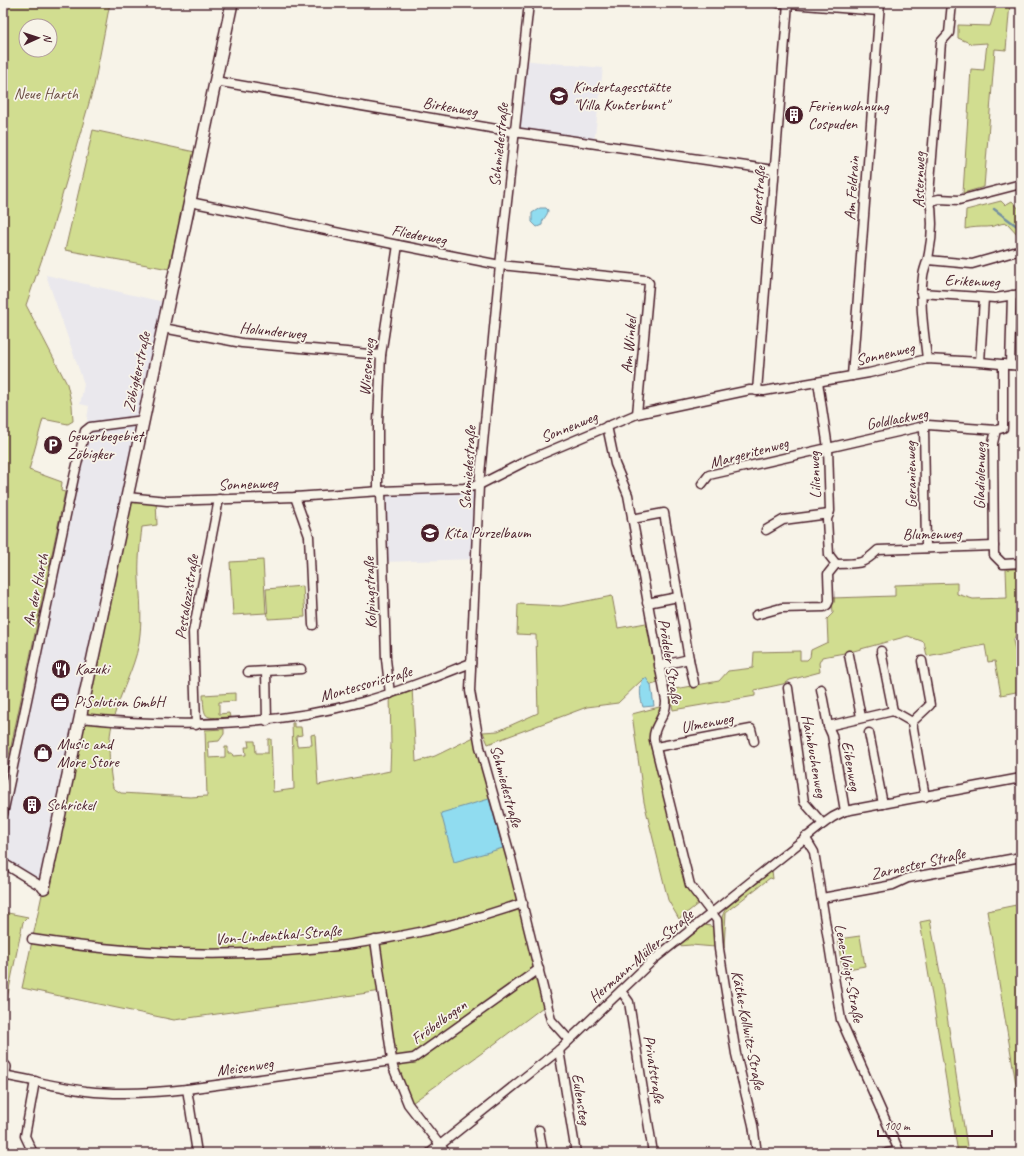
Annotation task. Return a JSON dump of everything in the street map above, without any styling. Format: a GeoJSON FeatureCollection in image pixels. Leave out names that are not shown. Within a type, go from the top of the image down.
{"type":"FeatureCollection","features":[{"type":"Feature","properties":{"kind":"main road","name":"Zöbigkerstraße"},"geometry":{"type":"LineString","coordinates":[[44,888],[232,3]]}},
{"type":"Feature","properties":{"kind":"street","name":"Schmiedestraße"},"geometry":{"type":"LineString","coordinates":[[529,3],[500,265],[479,485],[470,691],[480,747],[523,903],[551,1020],[568,1040]]}},
{"type":"Feature","properties":{"kind":"street"},"geometry":{"type":"LineString","coordinates":[[778,3],[880,7]]}},
{"type":"Feature","properties":{"kind":"street","name":"Querstraße"},"geometry":{"type":"LineString","coordinates":[[757,391],[788,3]]}},
{"type":"Feature","properties":{"kind":"street","name":"Asternweg"},"geometry":{"type":"LineString","coordinates":[[928,359],[921,312],[921,293],[923,274],[928,260],[933,211],[929,195],[942,42],[949,33],[952,3]]}},
{"type":"Feature","properties":{"kind":"street","name":"Am Feldrain"},"geometry":{"type":"LineString","coordinates":[[852,376],[880,7]]}},
{"type":"Feature","properties":{"kind":"street","name":"Birkenweg"},"geometry":{"type":"LineString","coordinates":[[215,82],[514,132],[774,170]]}},
{"type":"Feature","properties":{"kind":"street"},"geometry":{"type":"LineString","coordinates":[[931,201],[939,199],[959,200],[1021,184]]}},
{"type":"Feature","properties":{"kind":"street","name":"Fliederweg"},"geometry":{"type":"LineString","coordinates":[[190,202],[500,265],[646,280]]}},
{"type":"Feature","properties":{"kind":"street","name":"Wiesenweg"},"geometry":{"type":"LineString","coordinates":[[379,491],[378,422],[381,354],[398,245]]}},
{"type":"Feature","properties":{"kind":"street"},"geometry":{"type":"LineString","coordinates":[[928,260],[972,264],[1021,250]]}},
{"type":"Feature","properties":{"kind":"street","name":"Am Winkel"},"geometry":{"type":"LineString","coordinates":[[637,414],[649,283],[646,280]]}},
{"type":"Feature","properties":{"kind":"street","name":"Erikenweg"},"geometry":{"type":"LineString","coordinates":[[921,293],[984,298],[1021,294]]}},
{"type":"Feature","properties":{"kind":"street"},"geometry":{"type":"LineString","coordinates":[[1007,364],[1012,295]]}},
{"type":"Feature","properties":{"kind":"street"},"geometry":{"type":"LineString","coordinates":[[980,362],[984,298]]}},
{"type":"Feature","properties":{"kind":"street","name":"Holunderweg"},"geometry":{"type":"LineString","coordinates":[[163,328],[242,343],[381,354]]}},
{"type":"Feature","properties":{"kind":"street","name":"Sonnenweg"},"geometry":{"type":"LineString","coordinates":[[127,497],[167,501],[295,497],[379,491],[464,488],[479,485],[572,440],[637,414],[750,390],[764,391],[818,382],[928,359],[1021,366]]}},
{"type":"Feature","properties":{"kind":"street","name":"Gladiolenweg"},"geometry":{"type":"LineString","coordinates":[[994,546],[993,443],[996,430],[1003,428],[1007,364]]}},
{"type":"Feature","properties":{"kind":"street","name":"Lilienweg"},"geometry":{"type":"LineString","coordinates":[[818,382],[828,448],[829,514],[827,519],[829,555],[836,564]]}},
{"type":"Feature","properties":{"kind":"street","name":"An der Harth"},"geometry":{"type":"LineString","coordinates":[[3,814],[85,431],[90,427],[144,420]]}},
{"type":"Feature","properties":{"kind":"street","name":"Goldlackweg"},"geometry":{"type":"LineString","coordinates":[[828,448],[928,425],[996,430]]}},
{"type":"Feature","properties":{"kind":"street","name":"Prödeler Straße"},"geometry":{"type":"LineString","coordinates":[[608,426],[615,464],[628,495],[666,708],[654,732],[656,746],[690,885],[712,913]]}},
{"type":"Feature","properties":{"kind":"street","name":"Geranienweg"},"geometry":{"type":"LineString","coordinates":[[924,426],[926,548]]}},
{"type":"Feature","properties":{"kind":"street","name":"Margeritenweg"},"geometry":{"type":"LineString","coordinates":[[702,484],[709,475],[828,448]]}},
{"type":"Feature","properties":{"kind":"street","name":"Kolpingstraße"},"geometry":{"type":"LineString","coordinates":[[379,491],[386,659],[390,694]]}},
{"type":"Feature","properties":{"kind":"street"},"geometry":{"type":"LineString","coordinates":[[295,497],[309,536],[313,625]]}},
{"type":"Feature","properties":{"kind":"street","name":"Pestalozzistraße"},"geometry":{"type":"LineString","coordinates":[[196,724],[193,632],[219,499]]}},
{"type":"Feature","properties":{"kind":"street"},"geometry":{"type":"LineString","coordinates":[[632,519],[664,513],[694,683]]}},
{"type":"Feature","properties":{"kind":"street"},"geometry":{"type":"LineString","coordinates":[[766,530],[782,520],[829,514]]}},
{"type":"Feature","properties":{"kind":"street"},"geometry":{"type":"LineString","coordinates":[[994,546],[994,555],[1003,564],[1021,563]]}},
{"type":"Feature","properties":{"kind":"street","name":"Blumenweg"},"geometry":{"type":"LineString","coordinates":[[836,564],[861,563],[868,560],[878,550],[994,546]]}},
{"type":"Feature","properties":{"kind":"street"},"geometry":{"type":"LineString","coordinates":[[756,615],[780,608],[824,607],[829,601],[828,574],[836,564]]}},
{"type":"Feature","properties":{"kind":"street"},"geometry":{"type":"LineString","coordinates":[[647,603],[678,597]]}},
{"type":"Feature","properties":{"kind":"street"},"geometry":{"type":"LineString","coordinates":[[881,650],[893,711],[912,722]]}},
{"type":"Feature","properties":{"kind":"street","name":"Eibenweg"},"geometry":{"type":"LineString","coordinates":[[849,655],[861,718]]}},
{"type":"Feature","properties":{"kind":"street"},"geometry":{"type":"LineString","coordinates":[[659,666],[689,659]]}},
{"type":"Feature","properties":{"kind":"street"},"geometry":{"type":"LineString","coordinates":[[912,722],[930,706],[922,662]]}},
{"type":"Feature","properties":{"kind":"street","name":"Montessoristraße"},"geometry":{"type":"LineString","coordinates":[[80,718],[146,724],[196,724],[267,721],[340,708],[390,694],[471,663]]}},
{"type":"Feature","properties":{"kind":"street"},"geometry":{"type":"LineString","coordinates":[[248,672],[301,669]]}},
{"type":"Feature","properties":{"kind":"street"},"geometry":{"type":"LineString","coordinates":[[266,671],[267,721]]}},
{"type":"Feature","properties":{"kind":"street","name":"Hainbuchenweg"},"geometry":{"type":"LineString","coordinates":[[788,688],[804,802],[823,824]]}},
{"type":"Feature","properties":{"kind":"street","name":"Eibenweg"},"geometry":{"type":"LineString","coordinates":[[821,688],[828,726],[832,735],[845,811]]}},
{"type":"Feature","properties":{"kind":"street","name":"Eibenweg"},"geometry":{"type":"LineString","coordinates":[[828,726],[893,711]]}},
{"type":"Feature","properties":{"kind":"street"},"geometry":{"type":"LineString","coordinates":[[912,722],[925,797]]}},
{"type":"Feature","properties":{"kind":"street","name":"Ulmenweg"},"geometry":{"type":"LineString","coordinates":[[656,746],[751,729],[754,741]]}},
{"type":"Feature","properties":{"kind":"street"},"geometry":{"type":"LineString","coordinates":[[870,733],[883,804]]}},
{"type":"Feature","properties":{"kind":"street","name":"Hermann-Müller-Straße"},"geometry":{"type":"LineString","coordinates":[[430,1153],[559,1050],[653,960],[833,817],[845,811],[1021,778]]}},
{"type":"Feature","properties":{"kind":"street","name":"Lene-Voigt-Straße"},"geometry":{"type":"LineString","coordinates":[[806,837],[814,852],[841,1020],[900,1152]]}},
{"type":"Feature","properties":{"kind":"street","name":"Zarnester Straße"},"geometry":{"type":"LineString","coordinates":[[822,898],[893,885],[908,878],[1021,857]]}},
{"type":"Feature","properties":{"kind":"street"},"geometry":{"type":"LineString","coordinates":[[3,863],[44,888]]}},
{"type":"Feature","properties":{"kind":"street","name":"Von-Lindenthal-Straße"},"geometry":{"type":"LineString","coordinates":[[32,939],[85,947],[127,951],[197,954],[259,953],[302,950],[375,940],[450,925],[496,913],[523,903]]}},
{"type":"Feature","properties":{"kind":"street","name":"Käthe-Kollwitz-Straße"},"geometry":{"type":"LineString","coordinates":[[712,913],[717,920],[719,949],[736,1054],[753,1125],[757,1153]]}},
{"type":"Feature","properties":{"kind":"street","name":"Fröbelbogen"},"geometry":{"type":"LineString","coordinates":[[375,940],[392,1060],[414,1058],[539,969]]}},
{"type":"Feature","properties":{"kind":"street","name":"Privatstraße"},"geometry":{"type":"LineString","coordinates":[[621,991],[629,1002],[653,1153]]}},
{"type":"Feature","properties":{"kind":"street","name":"Eulensteg"},"geometry":{"type":"LineString","coordinates":[[559,1050],[576,1153]]}},
{"type":"Feature","properties":{"kind":"street"},"geometry":{"type":"LineString","coordinates":[[392,1060],[394,1070],[408,1104],[446,1153]]}},
{"type":"Feature","properties":{"kind":"street","name":"Meisenweg"},"geometry":{"type":"LineString","coordinates":[[4,1074],[85,1091],[154,1093],[187,1090],[392,1060]]}},
{"type":"Feature","properties":{"kind":"street"},"geometry":{"type":"LineString","coordinates":[[33,1153],[25,1136],[35,1081]]}},
{"type":"Feature","properties":{"kind":"street"},"geometry":{"type":"LineString","coordinates":[[187,1090],[197,1153]]}},
{"type":"Feature","properties":{"kind":"street"},"geometry":{"type":"LineString","coordinates":[[539,1130],[543,1153]]}},
{"type":"Feature","properties":{"kind":"street"},"geometry":{"type":"LineString","coordinates":[[887,1153],[900,1152]]}},
{"type":"Feature","properties":{"kind":"shaded area","name":"Kindertagesstätte \"Villa Kunterbunt\""},"geometry":{"type":"Polygon","coordinates":[[[522,60],[603,68],[594,143],[514,132],[522,60]]]}},
{"type":"Feature","properties":{"kind":"shaded area"},"geometry":{"type":"Polygon","coordinates":[[[46,275],[168,303],[44,888],[3,863],[3,814],[89,428],[87,419],[89,406],[80,404],[84,384],[46,275]]]}},
{"type":"Feature","properties":{"kind":"shaded area","name":"Kita Purzelbaum"},"geometry":{"type":"Polygon","coordinates":[[[479,485],[476,559],[383,562],[381,491],[479,485]]]}},
{"type":"Feature","properties":{"kind":"green space","name":"Neue Harth"},"geometry":{"type":"Polygon","coordinates":[[[3,3],[110,3],[94,86],[52,230],[26,305],[67,384],[72,405],[73,421],[68,424],[43,419],[29,470],[62,482],[61,491],[65,492],[3,784],[3,3]]]}},
{"type":"Feature","properties":{"kind":"green space"},"geometry":{"type":"Polygon","coordinates":[[[997,3],[1010,3],[1006,50],[995,49],[984,187],[963,193],[971,69],[984,70],[987,43],[972,44],[958,38],[958,25],[990,26],[997,3]]]}},
{"type":"Feature","properties":{"kind":"green space"},"geometry":{"type":"Polygon","coordinates":[[[93,130],[195,152],[169,269],[65,250],[93,130]]]}},
{"type":"Feature","properties":{"kind":"green space"},"geometry":{"type":"Polygon","coordinates":[[[1001,201],[1005,205],[1012,201],[1021,211],[1021,238],[1007,223],[990,227],[965,229],[966,210],[1001,201]]]}},
{"type":"Feature","properties":{"kind":"green space"},"geometry":{"type":"Polygon","coordinates":[[[127,497],[156,500],[157,525],[142,527],[139,566],[141,613],[139,644],[137,654],[119,700],[111,729],[109,758],[113,788],[121,793],[190,797],[207,796],[205,730],[224,729],[224,734],[219,741],[208,742],[209,758],[225,757],[225,747],[228,747],[228,753],[232,753],[233,756],[246,755],[245,747],[249,747],[248,741],[255,741],[256,753],[268,753],[268,739],[271,739],[273,792],[294,789],[292,723],[294,723],[294,727],[301,727],[302,735],[296,736],[297,746],[312,745],[311,735],[315,734],[318,785],[390,771],[390,694],[412,687],[416,762],[435,756],[478,735],[547,1004],[409,1105],[393,1067],[382,991],[174,1020],[22,988],[127,497]]]}},
{"type":"Feature","properties":{"kind":"green space"},"geometry":{"type":"Polygon","coordinates":[[[263,560],[266,613],[233,615],[230,562],[263,560]]]}},
{"type":"Feature","properties":{"kind":"green space"},"geometry":{"type":"Polygon","coordinates":[[[1006,569],[1021,569],[1021,625],[1013,641],[1017,657],[1021,660],[1021,691],[1001,695],[995,661],[988,662],[985,645],[927,656],[924,642],[908,636],[850,652],[822,657],[819,663],[820,672],[790,680],[783,684],[755,690],[755,696],[673,710],[669,690],[719,681],[728,671],[753,668],[754,652],[800,651],[800,660],[807,660],[810,657],[811,650],[828,642],[827,619],[833,613],[832,598],[895,596],[895,585],[957,583],[957,594],[973,599],[1007,598],[1006,569]]]}},
{"type":"Feature","properties":{"kind":"green space"},"geometry":{"type":"Polygon","coordinates":[[[303,586],[305,617],[268,619],[266,589],[303,586]]]}},
{"type":"Feature","properties":{"kind":"green space"},"geometry":{"type":"Polygon","coordinates":[[[612,596],[618,628],[646,623],[658,683],[651,685],[646,679],[643,679],[618,703],[587,707],[488,744],[483,732],[498,731],[538,713],[536,635],[517,634],[518,604],[561,606],[612,596]]]}},
{"type":"Feature","properties":{"kind":"green space"},"geometry":{"type":"Polygon","coordinates":[[[235,693],[235,701],[219,702],[219,714],[229,713],[230,717],[215,718],[205,714],[203,695],[235,693]]]}},
{"type":"Feature","properties":{"kind":"green space"},"geometry":{"type":"Polygon","coordinates":[[[663,706],[652,728],[686,886],[699,903],[679,919],[668,900],[644,802],[632,714],[663,706]]]}},
{"type":"Feature","properties":{"kind":"green space"},"geometry":{"type":"Polygon","coordinates":[[[772,870],[773,879],[770,878],[726,912],[724,948],[721,932],[721,921],[722,916],[728,906],[772,870]]]}},
{"type":"Feature","properties":{"kind":"green space"},"geometry":{"type":"Polygon","coordinates":[[[1021,904],[1021,1114],[987,911],[1021,904]]]}},
{"type":"Feature","properties":{"kind":"green space"},"geometry":{"type":"Polygon","coordinates":[[[3,912],[28,917],[23,922],[3,1018],[3,912]]]}},
{"type":"Feature","properties":{"kind":"green space"},"geometry":{"type":"Polygon","coordinates":[[[930,920],[942,983],[968,1153],[958,1153],[920,922],[930,920]]]}},
{"type":"Feature","properties":{"kind":"green space"},"geometry":{"type":"Polygon","coordinates":[[[704,925],[711,926],[714,929],[715,947],[691,945],[678,946],[704,925]]]}},
{"type":"Feature","properties":{"kind":"green space"},"geometry":{"type":"Polygon","coordinates":[[[860,936],[865,966],[842,970],[838,939],[860,936]]]}},
{"type":"Feature","properties":{"kind":"water"},"geometry":{"type":"Polygon","coordinates":[[[540,208],[546,208],[548,212],[542,225],[537,227],[532,222],[532,213],[540,208]]]}},
{"type":"Feature","properties":{"kind":"water"},"geometry":{"type":"Polygon","coordinates":[[[646,678],[651,685],[654,706],[643,707],[640,689],[643,679],[646,678]]]}},
{"type":"Feature","properties":{"kind":"water"},"geometry":{"type":"Polygon","coordinates":[[[489,799],[503,848],[454,862],[441,813],[489,799]]]}},
{"type":"Feature","properties":{"kind":"waterway"},"geometry":{"type":"LineString","coordinates":[[994,209],[1021,229]]}},
{"type":"Feature","properties":{"kind":"place","name":"Kindertagesstätte \"Villa Kunterbunt\""},"geometry":{"type":"Point","coordinates":[559,96]}},
{"type":"Feature","properties":{"kind":"place","name":"Ferienwohnung Cospuden"},"geometry":{"type":"Point","coordinates":[794,115]}},
{"type":"Feature","properties":{"kind":"place","name":"Gewerbegebiet Zöbigker"},"geometry":{"type":"Point","coordinates":[53,445]}},
{"type":"Feature","properties":{"kind":"place","name":"Kita Purzelbaum"},"geometry":{"type":"Point","coordinates":[430,533]}},
{"type":"Feature","properties":{"kind":"place","name":"Kazuki"},"geometry":{"type":"Point","coordinates":[61,669]}},
{"type":"Feature","properties":{"kind":"place","name":"PiSolution GmbH"},"geometry":{"type":"Point","coordinates":[60,702]}},
{"type":"Feature","properties":{"kind":"place","name":"Music and More Store"},"geometry":{"type":"Point","coordinates":[43,753]}},
{"type":"Feature","properties":{"kind":"place","name":"Schrickel"},"geometry":{"type":"Point","coordinates":[32,805]}}]}
